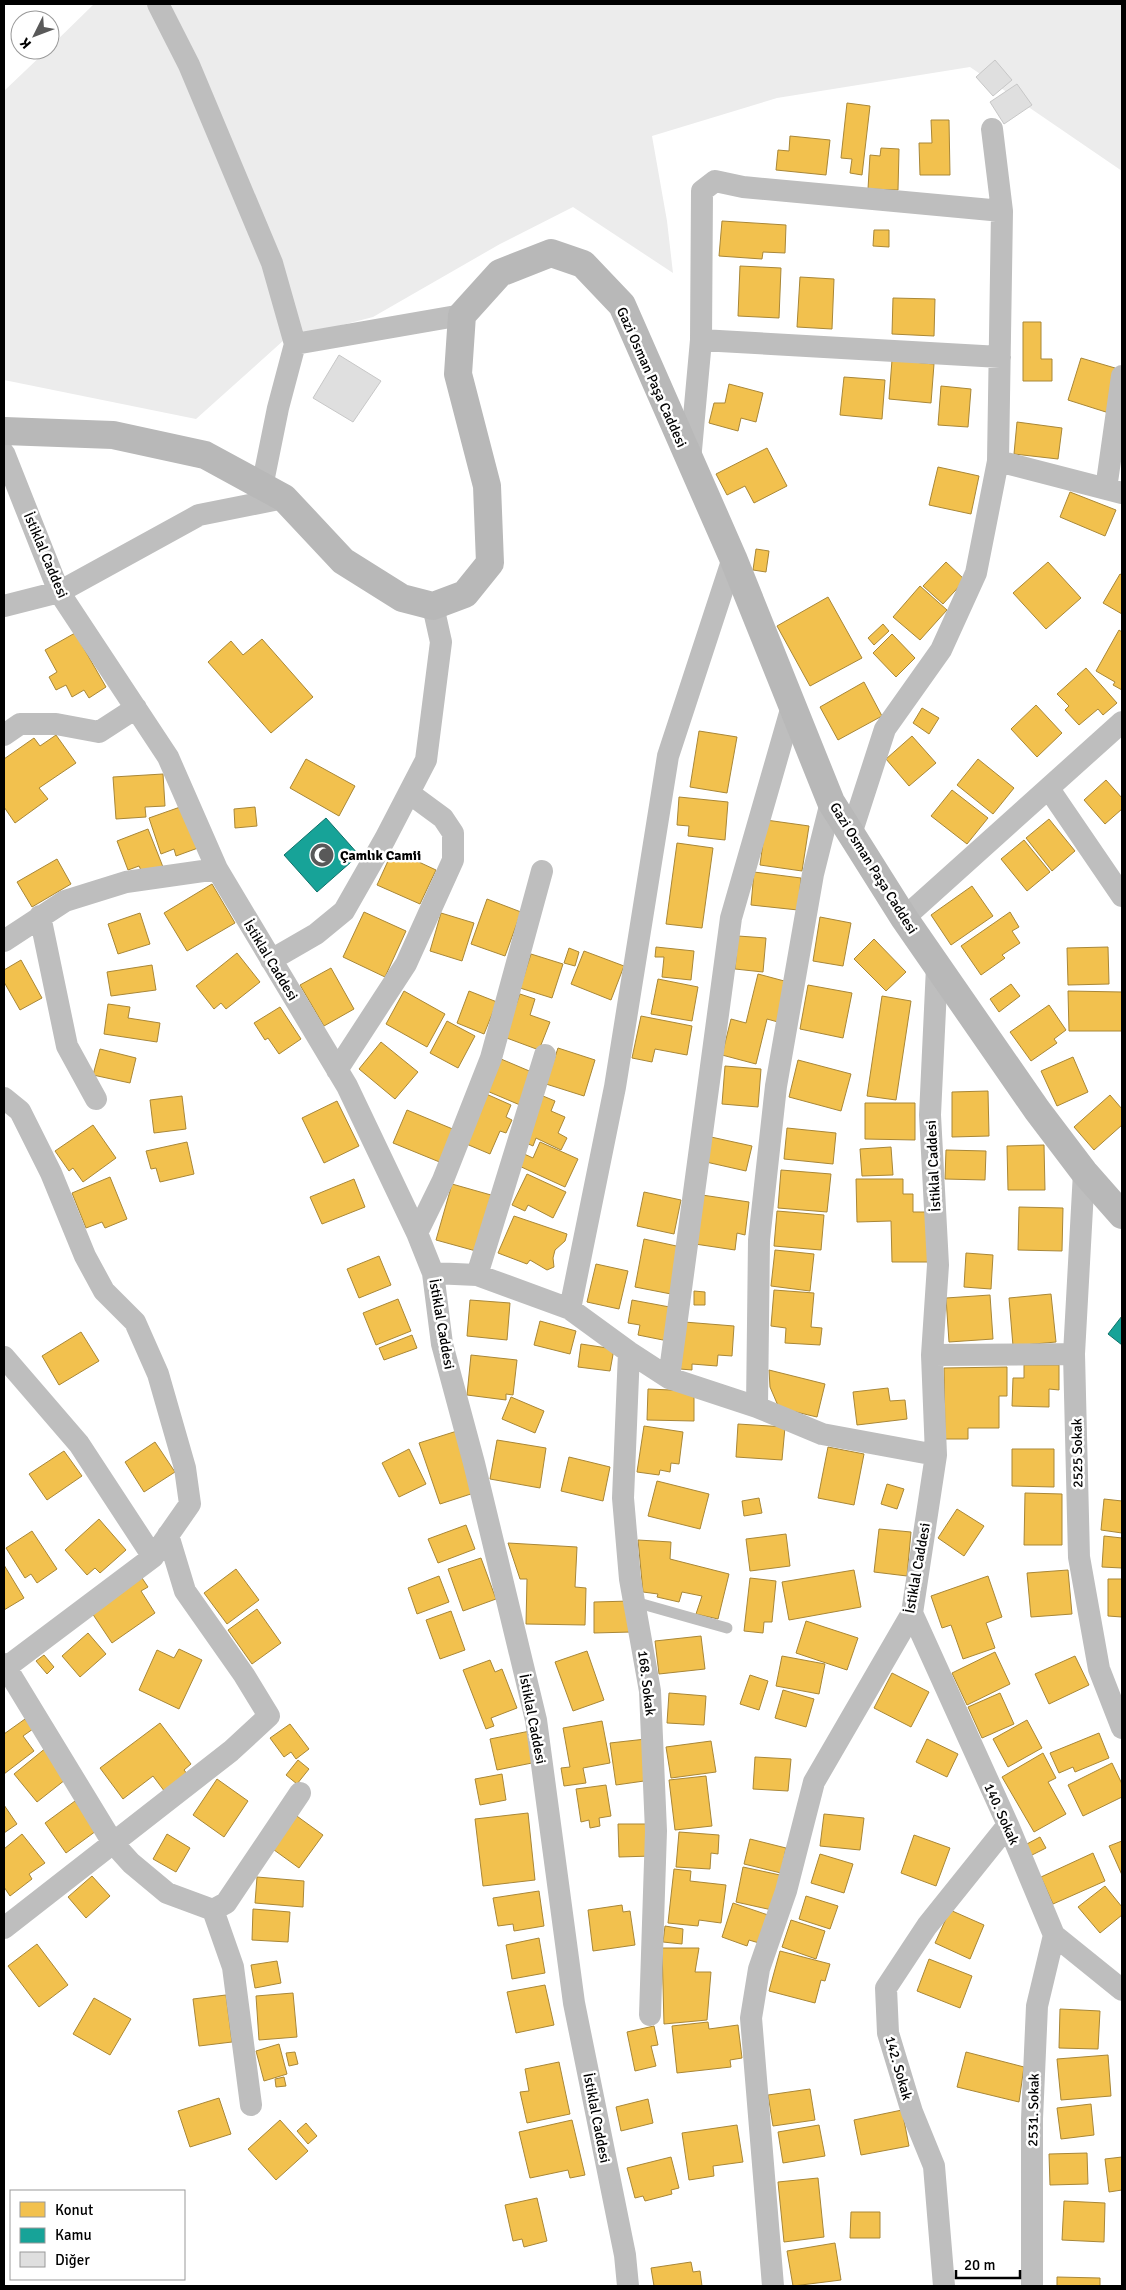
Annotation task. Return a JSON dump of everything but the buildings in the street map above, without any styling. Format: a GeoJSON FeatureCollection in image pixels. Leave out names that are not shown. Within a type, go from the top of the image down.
{"type":"FeatureCollection","features":[{"type":"Feature","properties":{"kind":"street"},"geometry":{"type":"LineString","coordinates":[[158,4],[189,65],[272,263],[295,344],[278,408],[273,493]]}},
{"type":"Feature","properties":{"kind":"street"},"geometry":{"type":"LineString","coordinates":[[851,834],[885,730],[941,650],[976,573],[998,461],[1002,211],[992,129]]}},
{"type":"Feature","properties":{"kind":"street"},"geometry":{"type":"LineString","coordinates":[[690,461],[701,340],[702,191],[715,181],[743,187],[1002,211]]}},
{"type":"Feature","properties":{"kind":"street","name":"Gazi Osman Paşa Caddesi"},"geometry":{"type":"LineString","coordinates":[[462,316],[500,273],[551,252],[583,264],[622,305],[733,558],[831,802],[904,918],[1037,1110],[1084,1172],[1122,1215]]}},
{"type":"Feature","properties":{"kind":"street"},"geometry":{"type":"LineString","coordinates":[[4,431],[113,435],[204,455],[273,493],[343,561],[402,598],[433,606],[465,594],[490,563],[488,486],[458,374],[462,316],[295,344]]}},
{"type":"Feature","properties":{"kind":"street"},"geometry":{"type":"LineString","coordinates":[[701,340],[1000,357]]}},
{"type":"Feature","properties":{"kind":"street"},"geometry":{"type":"LineString","coordinates":[[998,461],[1114,491],[1122,376]]}},
{"type":"Feature","properties":{"kind":"street","name":"İstiklal Caddesi"},"geometry":{"type":"LineString","coordinates":[[4,453],[59,592],[168,757],[217,869],[347,1086],[417,1233],[433,1273],[442,1344],[474,1463],[536,1720],[574,2003],[625,2255],[628,2286]]}},
{"type":"Feature","properties":{"kind":"street"},"geometry":{"type":"LineString","coordinates":[[4,606],[59,592],[199,515],[273,493]]}},
{"type":"Feature","properties":{"kind":"street"},"geometry":{"type":"LineString","coordinates":[[570,1309],[615,1087],[668,756],[733,558]]}},
{"type":"Feature","properties":{"kind":"street"},"geometry":{"type":"LineString","coordinates":[[271,960],[316,934],[344,911],[385,839],[426,760],[440,642],[433,606]]}},
{"type":"Feature","properties":{"kind":"street"},"geometry":{"type":"LineString","coordinates":[[669,1378],[731,918],[792,706]]}},
{"type":"Feature","properties":{"kind":"street"},"geometry":{"type":"LineString","coordinates":[[4,735],[20,724],[56,724],[99,732],[136,708]]}},
{"type":"Feature","properties":{"kind":"street"},"geometry":{"type":"LineString","coordinates":[[904,918],[1122,722]]}},
{"type":"Feature","properties":{"kind":"street"},"geometry":{"type":"LineString","coordinates":[[1049,789],[1122,896]]}},
{"type":"Feature","properties":{"kind":"street"},"geometry":{"type":"LineString","coordinates":[[337,1070],[406,964],[453,860],[453,833],[443,818],[408,794]]}},
{"type":"Feature","properties":{"kind":"street"},"geometry":{"type":"LineString","coordinates":[[757,1407],[759,1240],[776,1086],[812,874],[831,802]]}},
{"type":"Feature","properties":{"kind":"street"},"geometry":{"type":"LineString","coordinates":[[4,941],[65,901],[126,882],[217,869]]}},
{"type":"Feature","properties":{"kind":"street"},"geometry":{"type":"LineString","coordinates":[[417,1233],[444,1180],[491,1058],[542,871]]}},
{"type":"Feature","properties":{"kind":"street"},"geometry":{"type":"LineString","coordinates":[[40,916],[67,1046],[96,1099]]}},
{"type":"Feature","properties":{"kind":"street","name":"İstiklal Caddesi"},"geometry":{"type":"LineString","coordinates":[[773,2286],[751,2018],[759,1969],[786,1891],[814,1782],[912,1613],[936,1455],[932,1355],[938,1265],[930,1115],[937,967]]}},
{"type":"Feature","properties":{"kind":"street"},"geometry":{"type":"LineString","coordinates":[[477,1275],[544,1055]]}},
{"type":"Feature","properties":{"kind":"street"},"geometry":{"type":"LineString","coordinates":[[4,1098],[20,1111],[51,1173],[84,1256],[104,1291],[135,1322],[158,1374],[185,1468],[190,1504],[153,1557],[5,1666],[114,1843],[131,1863],[167,1893],[213,1910],[226,1903],[300,1793]]}},
{"type":"Feature","properties":{"kind":"street","name":"2525 Sokak"},"geometry":{"type":"LineString","coordinates":[[1084,1172],[1074,1354],[1079,1558],[1099,1669],[1122,1728]]}},
{"type":"Feature","properties":{"kind":"street"},"geometry":{"type":"LineString","coordinates":[[433,1273],[477,1275],[570,1309],[629,1352],[669,1378],[757,1407],[822,1434],[936,1455]]}},
{"type":"Feature","properties":{"kind":"street","name":"168. Sokak"},"geometry":{"type":"LineString","coordinates":[[629,1352],[623,1498],[634,1602],[650,1691],[656,1831],[650,2015]]}},
{"type":"Feature","properties":{"kind":"street"},"geometry":{"type":"LineString","coordinates":[[932,1355],[1074,1354]]}},
{"type":"Feature","properties":{"kind":"street"},"geometry":{"type":"LineString","coordinates":[[4,1357],[79,1444],[153,1557]]}},
{"type":"Feature","properties":{"kind":"street"},"geometry":{"type":"LineString","coordinates":[[4,1928],[231,1751],[269,1716],[244,1676],[185,1591],[168,1535]]}},
{"type":"Feature","properties":{"kind":"street","name":"140. Sokak"},"geometry":{"type":"LineString","coordinates":[[912,1613],[1008,1825],[1054,1935],[1122,1990]]}},
{"type":"Feature","properties":{"kind":"street","name":"142. Sokak"},"geometry":{"type":"LineString","coordinates":[[944,2286],[934,2166],[912,2112],[888,2034],[886,1988],[926,1926],[1008,1825]]}},
{"type":"Feature","properties":{"kind":"street"},"geometry":{"type":"LineString","coordinates":[[213,1910],[233,1967],[250,2104]]}},
{"type":"Feature","properties":{"kind":"street","name":"2531. Sokak"},"geometry":{"type":"LineString","coordinates":[[1032,2286],[1032,2119],[1037,2006],[1054,1935]]}},
{"type":"Feature","properties":{"kind":"lane"},"geometry":{"type":"LineString","coordinates":[[634,1602],[727,1628]]}},
{"type":"Feature","properties":{"kind":"shaded area"},"geometry":{"type":"Polygon","coordinates":[[[94,4],[1122,4],[1122,171],[970,67],[777,98],[652,136],[667,221],[673,273],[573,207],[500,244],[373,317],[284,340],[196,419],[4,380],[4,91],[37,60],[60,60],[60,37],[94,4]]]}},
{"type":"Feature","properties":{"kind":"place","name":"Çamlık Camii"},"geometry":{"type":"Point","coordinates":[322,855]}}]}
